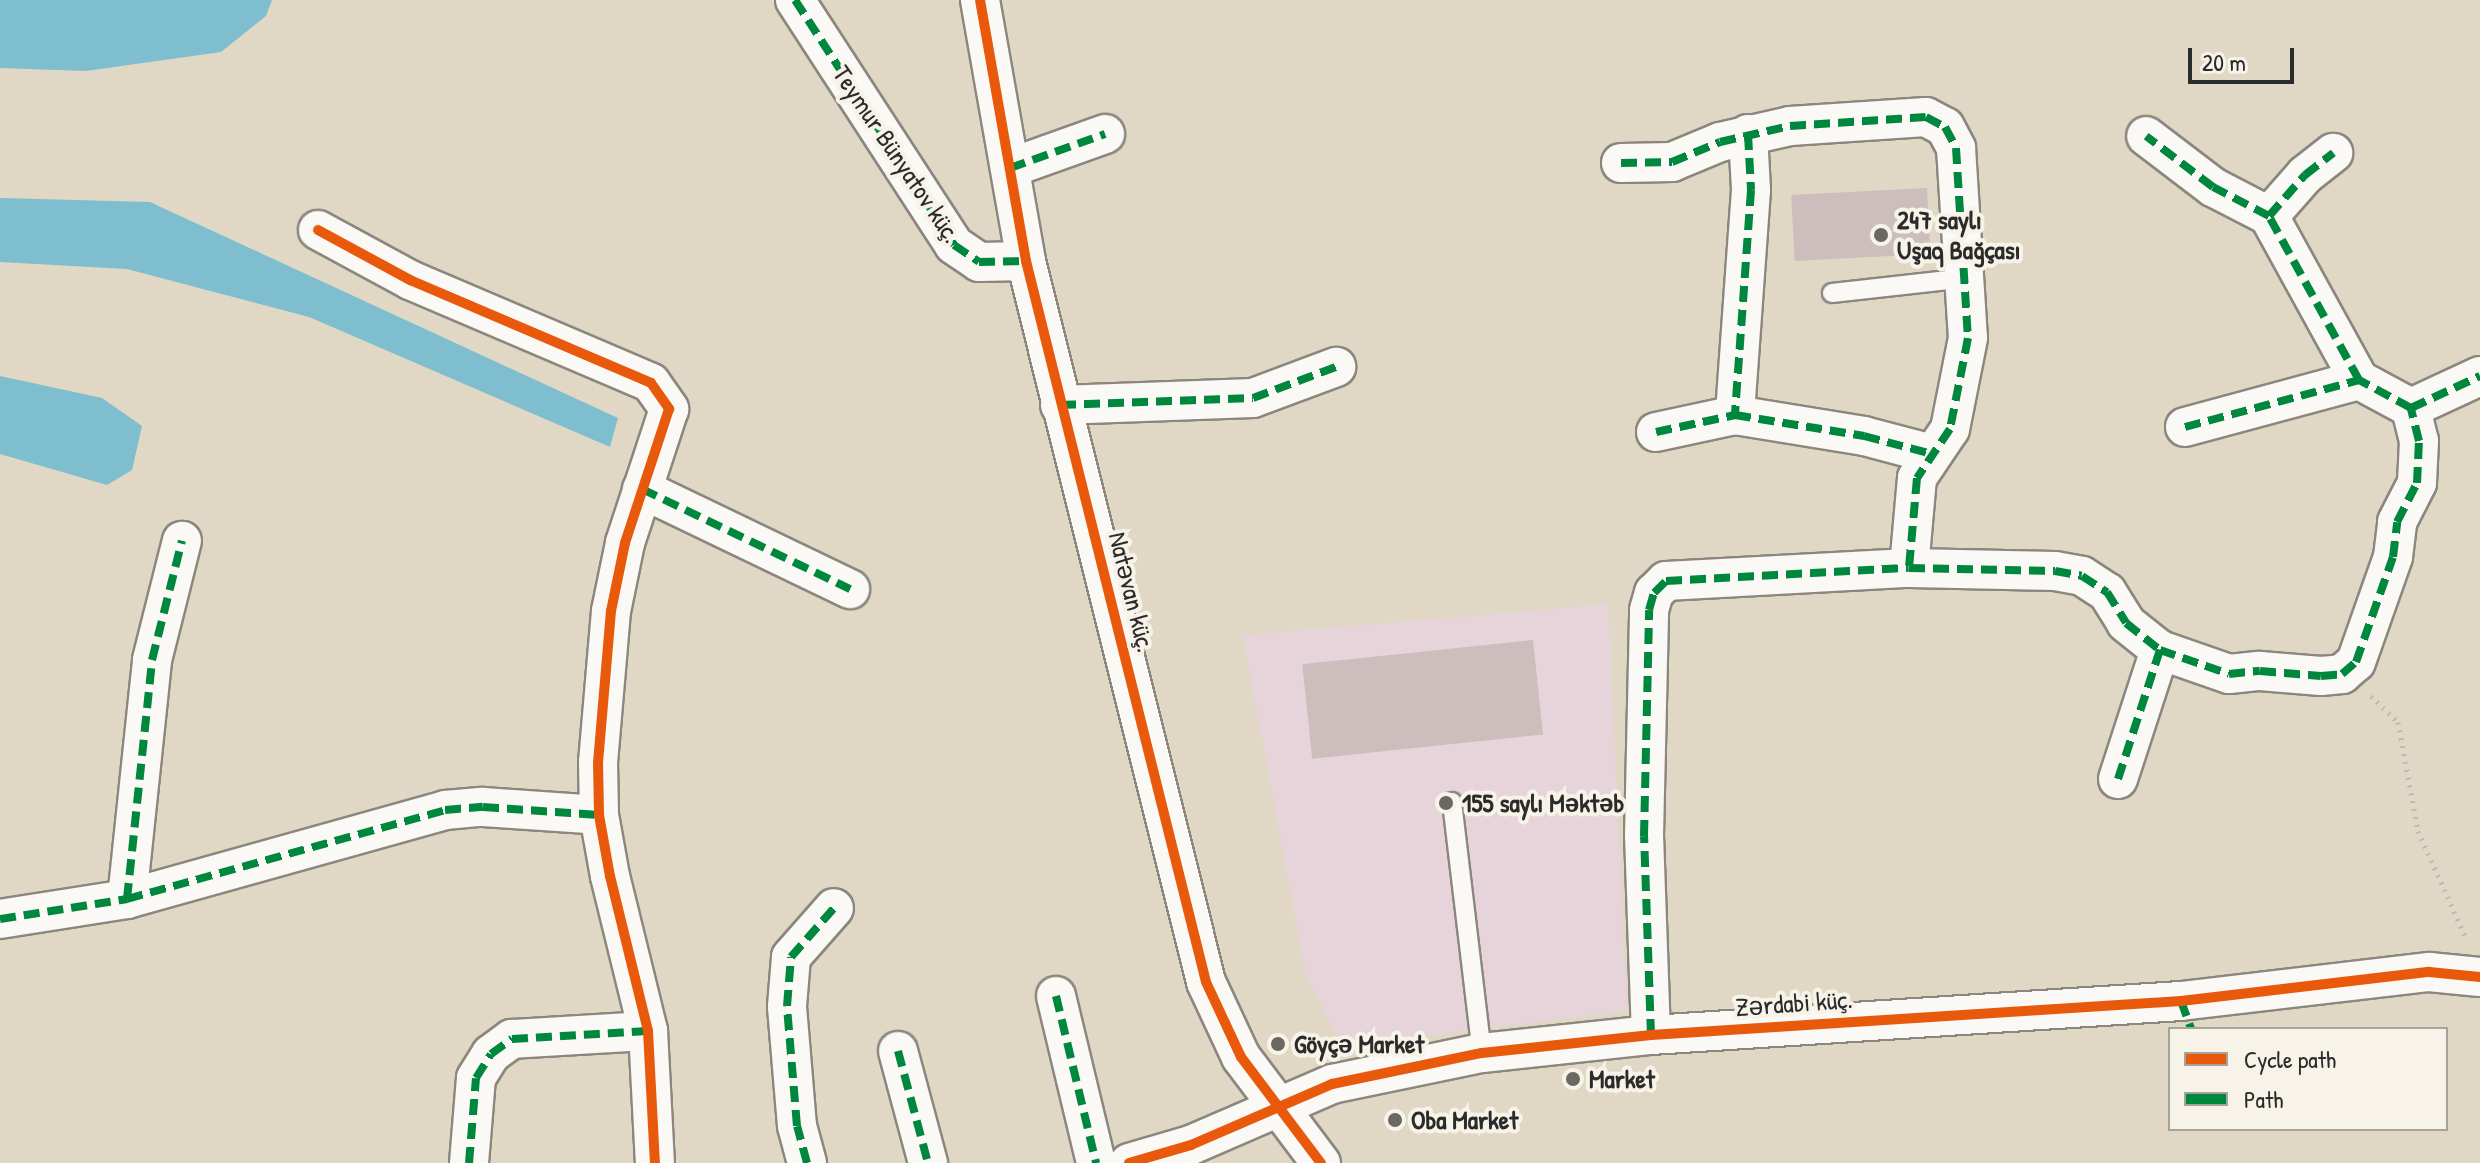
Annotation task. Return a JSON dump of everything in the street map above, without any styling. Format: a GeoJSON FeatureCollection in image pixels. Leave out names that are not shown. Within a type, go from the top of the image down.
{"type":"FeatureCollection","features":[{"type":"Feature","properties":{"kind":"street","name":"Teymur Bünyatov küç."},"geometry":{"type":"LineString","coordinates":[[795,0],[954,245],[979,262],[1026,261]]}},
{"type":"Feature","properties":{"kind":"street","name":"Natəvan küç."},"geometry":{"type":"LineString","coordinates":[[980,0],[1026,261],[1206,982],[1241,1057],[1274,1107],[1321,1163]]}},
{"type":"Feature","properties":{"kind":"street"},"geometry":{"type":"LineString","coordinates":[[1621,163],[1672,162],[1748,134],[1790,126],[1926,117],[1945,127],[1956,148],[1968,338],[1961,391],[1950,429],[1917,478],[1909,568]]}},
{"type":"Feature","properties":{"kind":"street"},"geometry":{"type":"LineString","coordinates":[[1010,168],[1105,134]]}},
{"type":"Feature","properties":{"kind":"street"},"geometry":{"type":"LineString","coordinates":[[1735,415],[1751,190],[1748,134]]}},
{"type":"Feature","properties":{"kind":"street"},"geometry":{"type":"LineString","coordinates":[[1651,1035],[1644,836],[1649,610],[1654,593],[1666,581],[1683,577],[1909,568],[2082,576],[2107,592],[2126,623],[2160,650],[2229,674],[2342,674],[2356,662],[2393,557],[2397,522],[2417,483],[2419,441],[2411,408],[2359,380],[2269,216],[2213,187],[2146,136]]}},
{"type":"Feature","properties":{"kind":"street"},"geometry":{"type":"LineString","coordinates":[[2269,216],[2305,175],[2333,153]]}},
{"type":"Feature","properties":{"kind":"street"},"geometry":{"type":"LineString","coordinates":[[318,230],[410,280],[651,383],[669,409],[642,489],[611,611],[600,706],[599,815],[648,1031],[655,1163]]}},
{"type":"Feature","properties":{"kind":"street"},"geometry":{"type":"LineString","coordinates":[[1060,405],[1253,398],[1336,367]]}},
{"type":"Feature","properties":{"kind":"street"},"geometry":{"type":"LineString","coordinates":[[2411,408],[2480,376]]}},
{"type":"Feature","properties":{"kind":"street"},"geometry":{"type":"LineString","coordinates":[[2185,427],[2359,380]]}},
{"type":"Feature","properties":{"kind":"street"},"geometry":{"type":"LineString","coordinates":[[1656,432],[1735,415],[1879,439],[1932,454]]}},
{"type":"Feature","properties":{"kind":"street"},"geometry":{"type":"LineString","coordinates":[[642,489],[850,589]]}},
{"type":"Feature","properties":{"kind":"street"},"geometry":{"type":"LineString","coordinates":[[127,899],[152,660],[182,541]]}},
{"type":"Feature","properties":{"kind":"street"},"geometry":{"type":"LineString","coordinates":[[2118,779],[2160,650]]}},
{"type":"Feature","properties":{"kind":"street"},"geometry":{"type":"LineString","coordinates":[[0,919],[127,899],[445,810],[483,807],[599,815]]}},
{"type":"Feature","properties":{"kind":"street"},"geometry":{"type":"LineString","coordinates":[[807,1163],[797,1126],[787,1006],[791,957],[834,908]]}},
{"type":"Feature","properties":{"kind":"street","name":"Zərdabi küç."},"geometry":{"type":"LineString","coordinates":[[1129,1163],[1191,1145],[1274,1107],[1360,1075],[1482,1053],[1651,1035],[2186,1015],[2477,965]]}},
{"type":"Feature","properties":{"kind":"street"},"geometry":{"type":"LineString","coordinates":[[1056,996],[1096,1163]]}},
{"type":"Feature","properties":{"kind":"street"},"geometry":{"type":"LineString","coordinates":[[469,1163],[476,1078],[491,1054],[512,1039],[648,1031]]}},
{"type":"Feature","properties":{"kind":"street"},"geometry":{"type":"LineString","coordinates":[[898,1051],[928,1163]]}},
{"type":"Feature","properties":{"kind":"lane"},"geometry":{"type":"LineString","coordinates":[[1832,293],[1966,278]]}},
{"type":"Feature","properties":{"kind":"lane"},"geometry":{"type":"LineString","coordinates":[[1452,802],[1482,1053]]}},
{"type":"Feature","properties":{"kind":"path"},"geometry":{"type":"LineString","coordinates":[[2342,674],[2398,722],[2418,831],[2477,965]]}},
{"type":"Feature","properties":{"kind":"shaded area","name":"155 saylı Məktəb"},"geometry":{"type":"Polygon","coordinates":[[[1608,604],[1627,1011],[1342,1046],[1305,971],[1243,635],[1608,604]]]}},
{"type":"Feature","properties":{"kind":"water"},"geometry":{"type":"Polygon","coordinates":[[[0,0],[272,0],[266,16],[221,52],[86,71],[0,68],[0,0]]]}},
{"type":"Feature","properties":{"kind":"water"},"geometry":{"type":"Polygon","coordinates":[[[0,198],[150,202],[618,418],[610,447],[309,317],[127,269],[0,262],[0,198]]]}},
{"type":"Feature","properties":{"kind":"water"},"geometry":{"type":"Polygon","coordinates":[[[0,376],[102,398],[142,426],[132,470],[107,485],[0,454],[0,376]]]}},
{"type":"Feature","properties":{"kind":"building"},"geometry":{"type":"Polygon","coordinates":[[[1927,188],[1930,254],[1795,261],[1791,195],[1927,188]]]}},
{"type":"Feature","properties":{"kind":"building"},"geometry":{"type":"Polygon","coordinates":[[[1533,640],[1543,734],[1312,759],[1302,664],[1533,640]]]}},
{"type":"Feature","properties":{"kind":"marked path"},"geometry":{"type":"LineString","coordinates":[[795,0],[954,245],[979,262],[1026,261]]}},
{"type":"Feature","properties":{"kind":"marked path"},"geometry":{"type":"LineString","coordinates":[[1621,163],[1672,162],[1720,142],[1790,126],[1926,117],[1945,127],[1956,148],[1968,338],[1950,429],[1917,478],[1909,568]]}},
{"type":"Feature","properties":{"kind":"marked path"},"geometry":{"type":"LineString","coordinates":[[1010,168],[1105,134]]}},
{"type":"Feature","properties":{"kind":"marked path"},"geometry":{"type":"LineString","coordinates":[[1748,134],[1751,190],[1735,415],[1864,436],[1932,454]]}},
{"type":"Feature","properties":{"kind":"marked path"},"geometry":{"type":"LineString","coordinates":[[2118,779],[2160,650],[2229,674],[2260,671],[2321,676],[2342,674],[2356,662],[2393,557],[2397,522],[2417,483],[2419,441],[2411,408],[2359,380],[2269,216],[2213,187],[2146,136]]}},
{"type":"Feature","properties":{"kind":"marked path"},"geometry":{"type":"LineString","coordinates":[[2269,216],[2305,175],[2333,153]]}},
{"type":"Feature","properties":{"kind":"marked path"},"geometry":{"type":"LineString","coordinates":[[1060,405],[1253,398],[1336,367]]}},
{"type":"Feature","properties":{"kind":"marked path"},"geometry":{"type":"LineString","coordinates":[[2411,408],[2480,376]]}},
{"type":"Feature","properties":{"kind":"marked path"},"geometry":{"type":"LineString","coordinates":[[2185,427],[2359,380]]}},
{"type":"Feature","properties":{"kind":"marked path"},"geometry":{"type":"LineString","coordinates":[[1656,432],[1735,415]]}},
{"type":"Feature","properties":{"kind":"marked path"},"geometry":{"type":"LineString","coordinates":[[642,489],[850,589]]}},
{"type":"Feature","properties":{"kind":"marked path"},"geometry":{"type":"LineString","coordinates":[[127,899],[152,660],[182,541]]}},
{"type":"Feature","properties":{"kind":"marked path"},"geometry":{"type":"LineString","coordinates":[[1651,1035],[1644,836],[1649,610],[1654,593],[1666,581],[1909,568],[2055,571],[2082,576],[2107,592],[2126,623],[2160,650]]}},
{"type":"Feature","properties":{"kind":"marked path"},"geometry":{"type":"LineString","coordinates":[[0,919],[127,899],[445,810],[483,807],[599,815]]}},
{"type":"Feature","properties":{"kind":"marked path"},"geometry":{"type":"LineString","coordinates":[[807,1163],[797,1126],[787,1006],[791,957],[834,908]]}},
{"type":"Feature","properties":{"kind":"marked path"},"geometry":{"type":"LineString","coordinates":[[1056,996],[1096,1163]]}},
{"type":"Feature","properties":{"kind":"marked path"},"geometry":{"type":"LineString","coordinates":[[2181,1001],[2190,1027]]}},
{"type":"Feature","properties":{"kind":"marked path"},"geometry":{"type":"LineString","coordinates":[[469,1163],[476,1078],[491,1054],[512,1039],[648,1031]]}},
{"type":"Feature","properties":{"kind":"marked path"},"geometry":{"type":"LineString","coordinates":[[898,1051],[928,1163]]}},
{"type":"Feature","properties":{"kind":"cycle path"},"geometry":{"type":"LineString","coordinates":[[980,0],[1026,261],[1206,982],[1241,1057],[1321,1163]]}},
{"type":"Feature","properties":{"kind":"cycle path"},"geometry":{"type":"LineString","coordinates":[[318,230],[410,280],[651,383],[669,409],[625,543],[611,611],[598,762],[599,815],[610,876],[648,1031],[655,1163]]}},
{"type":"Feature","properties":{"kind":"cycle path"},"geometry":{"type":"LineString","coordinates":[[1129,1163],[1191,1145],[1332,1084],[1482,1053],[1651,1035],[2181,1001],[2429,972],[2480,977]]}},
{"type":"Feature","properties":{"kind":"place","name":"247 saylı Uşaq Bağçası"},"geometry":{"type":"Point","coordinates":[1881,235]}},
{"type":"Feature","properties":{"kind":"place","name":"155 saylı Məktəb"},"geometry":{"type":"Point","coordinates":[1446,803]}},
{"type":"Feature","properties":{"kind":"place","name":"Göyçə Market"},"geometry":{"type":"Point","coordinates":[1278,1044]}},
{"type":"Feature","properties":{"kind":"place","name":"Market"},"geometry":{"type":"Point","coordinates":[1573,1079]}},
{"type":"Feature","properties":{"kind":"place","name":"Oba Market"},"geometry":{"type":"Point","coordinates":[1395,1120]}}]}
